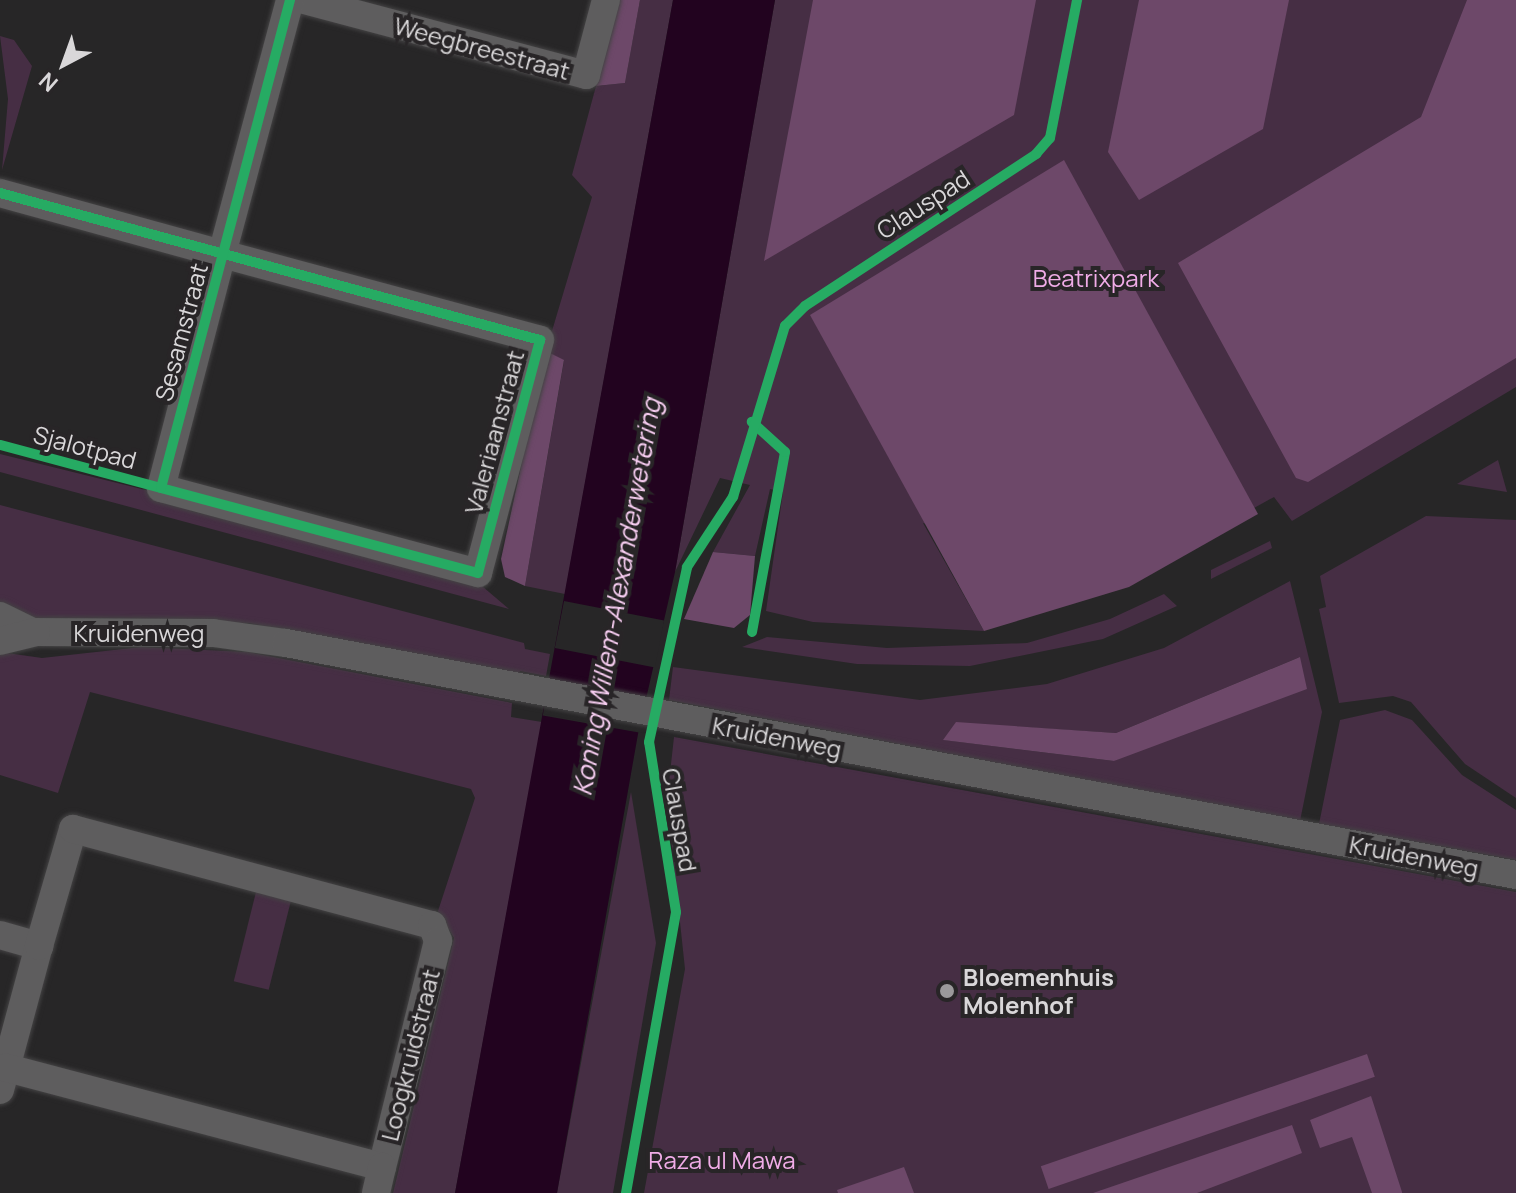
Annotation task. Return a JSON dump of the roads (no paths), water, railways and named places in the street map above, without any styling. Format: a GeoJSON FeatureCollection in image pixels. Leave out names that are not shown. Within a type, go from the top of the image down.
{"type":"FeatureCollection","features":[{"type":"Feature","properties":{"kind":"street","name":"Sesamstraat"},"geometry":{"type":"LineString","coordinates":[[161,488],[290,0]]}},
{"type":"Feature","properties":{"kind":"street","name":"Weegbreestraat"},"geometry":{"type":"LineString","coordinates":[[304,0],[586,75],[606,0]]}},
{"type":"Feature","properties":{"kind":"street","name":"Valeriaanstraat"},"geometry":{"type":"LineString","coordinates":[[0,193],[540,340],[478,573],[161,488]]}},
{"type":"Feature","properties":{"kind":"street","name":"Kruidenweg"},"geometry":{"type":"LineString","coordinates":[[0,616],[34,632]]}},
{"type":"Feature","properties":{"kind":"street","name":"Kruidenweg"},"geometry":{"type":"LineString","coordinates":[[0,641],[34,632],[239,635],[1516,875]]}},
{"type":"Feature","properties":{"kind":"street","name":"Loogkruidstraat"},"geometry":{"type":"LineString","coordinates":[[3,1079],[379,1180],[438,941],[432,925],[73,829],[39,946]]}},
{"type":"Feature","properties":{"kind":"street"},"geometry":{"type":"LineString","coordinates":[[0,935],[39,946],[3,1079]]}},
{"type":"Feature","properties":{"kind":"water","name":"Koning Willem-Alexanderwetering"},"geometry":{"type":"Polygon","coordinates":[[[673,0],[775,0],[675,572],[638,734],[557,1193],[455,1193],[673,0]]]}},
{"type":"Feature","properties":{"kind":"place","name":"Bloemenhuis Molenhof"},"geometry":{"type":"Point","coordinates":[947,991]}},
{"type":"Feature","properties":{"kind":"park label","name":"Beatrixpark"},"geometry":{"type":"Point","coordinates":[1096,278]}},
{"type":"Feature","properties":{"kind":"park label","name":"Raza ul Mawa"},"geometry":{"type":"Point","coordinates":[722,1160]}}]}
